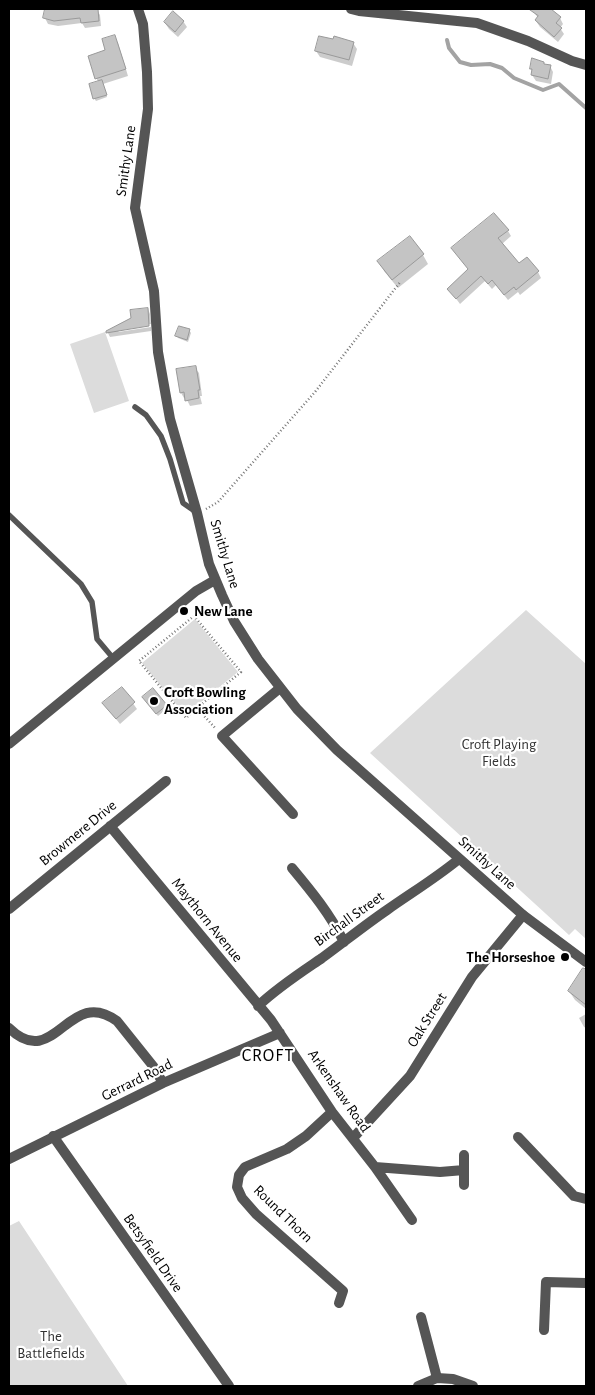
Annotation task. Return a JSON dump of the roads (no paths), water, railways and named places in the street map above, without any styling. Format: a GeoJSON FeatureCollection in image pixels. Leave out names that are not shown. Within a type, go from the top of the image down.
{"type":"FeatureCollection","features":[{"type":"Feature","properties":{"kind":"street","name":"Smithy Lane"},"geometry":{"type":"LineString","coordinates":[[138,9],[143,24],[148,110],[135,208],[154,291],[158,352],[170,420],[197,513],[209,564],[234,621],[246,641],[296,709],[337,750],[523,915],[586,962]]}},
{"type":"Feature","properties":{"kind":"street"},"geometry":{"type":"LineString","coordinates":[[351,9],[477,23],[528,41],[572,61],[586,65]]}},
{"type":"Feature","properties":{"kind":"street"},"geometry":{"type":"LineString","coordinates":[[9,743],[196,591],[215,580]]}},
{"type":"Feature","properties":{"kind":"street"},"geometry":{"type":"LineString","coordinates":[[280,688],[222,736],[293,814]]}},
{"type":"Feature","properties":{"kind":"street","name":"Browmere Drive"},"geometry":{"type":"LineString","coordinates":[[9,909],[166,781]]}},
{"type":"Feature","properties":{"kind":"street","name":"Maythorn Avenue"},"geometry":{"type":"LineString","coordinates":[[110,826],[280,1033]]}},
{"type":"Feature","properties":{"kind":"street","name":"Birchall Street"},"geometry":{"type":"LineString","coordinates":[[258,1006],[291,979],[459,859]]}},
{"type":"Feature","properties":{"kind":"street"},"geometry":{"type":"LineString","coordinates":[[292,868],[330,916],[344,942]]}},
{"type":"Feature","properties":{"kind":"street"},"geometry":{"type":"LineString","coordinates":[[309,889],[318,882]]}},
{"type":"Feature","properties":{"kind":"street","name":"Oak Street"},"geometry":{"type":"LineString","coordinates":[[353,1138],[410,1076],[472,977],[523,915]]}},
{"type":"Feature","properties":{"kind":"street"},"geometry":{"type":"LineString","coordinates":[[9,1028],[24,1039],[46,1039],[76,1017],[85,1013],[102,1013],[117,1021],[153,1066],[163,1083]]}},
{"type":"Feature","properties":{"kind":"street","name":"Arkenshaw Road"},"geometry":{"type":"LineString","coordinates":[[280,1033],[332,1112],[375,1166],[412,1220]]}},
{"type":"Feature","properties":{"kind":"street","name":"Gerrard Road"},"geometry":{"type":"LineString","coordinates":[[9,1159],[163,1083],[280,1033]]}},
{"type":"Feature","properties":{"kind":"street","name":"Round Thorn"},"geometry":{"type":"LineString","coordinates":[[332,1112],[306,1136],[288,1149],[245,1167],[237,1181],[239,1192],[246,1203],[343,1291],[339,1303]]}},
{"type":"Feature","properties":{"kind":"street","name":"Betsyfield Drive"},"geometry":{"type":"LineString","coordinates":[[53,1136],[229,1386]]}},
{"type":"Feature","properties":{"kind":"street"},"geometry":{"type":"LineString","coordinates":[[518,1137],[574,1196],[586,1199]]}},
{"type":"Feature","properties":{"kind":"street"},"geometry":{"type":"LineString","coordinates":[[464,1155],[464,1185]]}},
{"type":"Feature","properties":{"kind":"street"},"geometry":{"type":"LineString","coordinates":[[375,1166],[440,1172],[464,1170]]}},
{"type":"Feature","properties":{"kind":"street","name":"Round Thorn"},"geometry":{"type":"LineString","coordinates":[[308,1274],[316,1266]]}},
{"type":"Feature","properties":{"kind":"street"},"geometry":{"type":"LineString","coordinates":[[544,1330],[546,1282],[586,1284]]}},
{"type":"Feature","properties":{"kind":"street"},"geometry":{"type":"LineString","coordinates":[[421,1317],[437,1378]]}},
{"type":"Feature","properties":{"kind":"street"},"geometry":{"type":"LineString","coordinates":[[418,1386],[437,1378],[453,1379],[473,1386]]}},
{"type":"Feature","properties":{"kind":"lane"},"geometry":{"type":"LineString","coordinates":[[135,407],[146,415],[160,436],[170,459],[184,503],[197,513]]}},
{"type":"Feature","properties":{"kind":"lane"},"geometry":{"type":"LineString","coordinates":[[9,515],[82,584],[92,602],[97,639],[114,658]]}},
{"type":"Feature","properties":{"kind":"waterway"},"geometry":{"type":"LineString","coordinates":[[447,40],[449,48],[460,62],[471,65],[490,64],[502,68],[514,78],[543,90],[559,84],[586,108]]}},
{"type":"Feature","properties":{"kind":"place","name":"New Lane"},"geometry":{"type":"Point","coordinates":[184,611]}},
{"type":"Feature","properties":{"kind":"place","name":"Croft Bowling Association"},"geometry":{"type":"Point","coordinates":[154,701]}},
{"type":"Feature","properties":{"kind":"place","name":"The Horseshoe"},"geometry":{"type":"Point","coordinates":[565,957]}},
{"type":"Feature","properties":{"kind":"district","name":"CROFT"},"geometry":{"type":"Point","coordinates":[268,1056]}},
{"type":"Feature","properties":{"kind":"park label","name":"Croft Playing Fields"},"geometry":{"type":"Point","coordinates":[499,752]}},
{"type":"Feature","properties":{"kind":"park label","name":"The Battlefields"},"geometry":{"type":"Point","coordinates":[51,1344]}}]}
